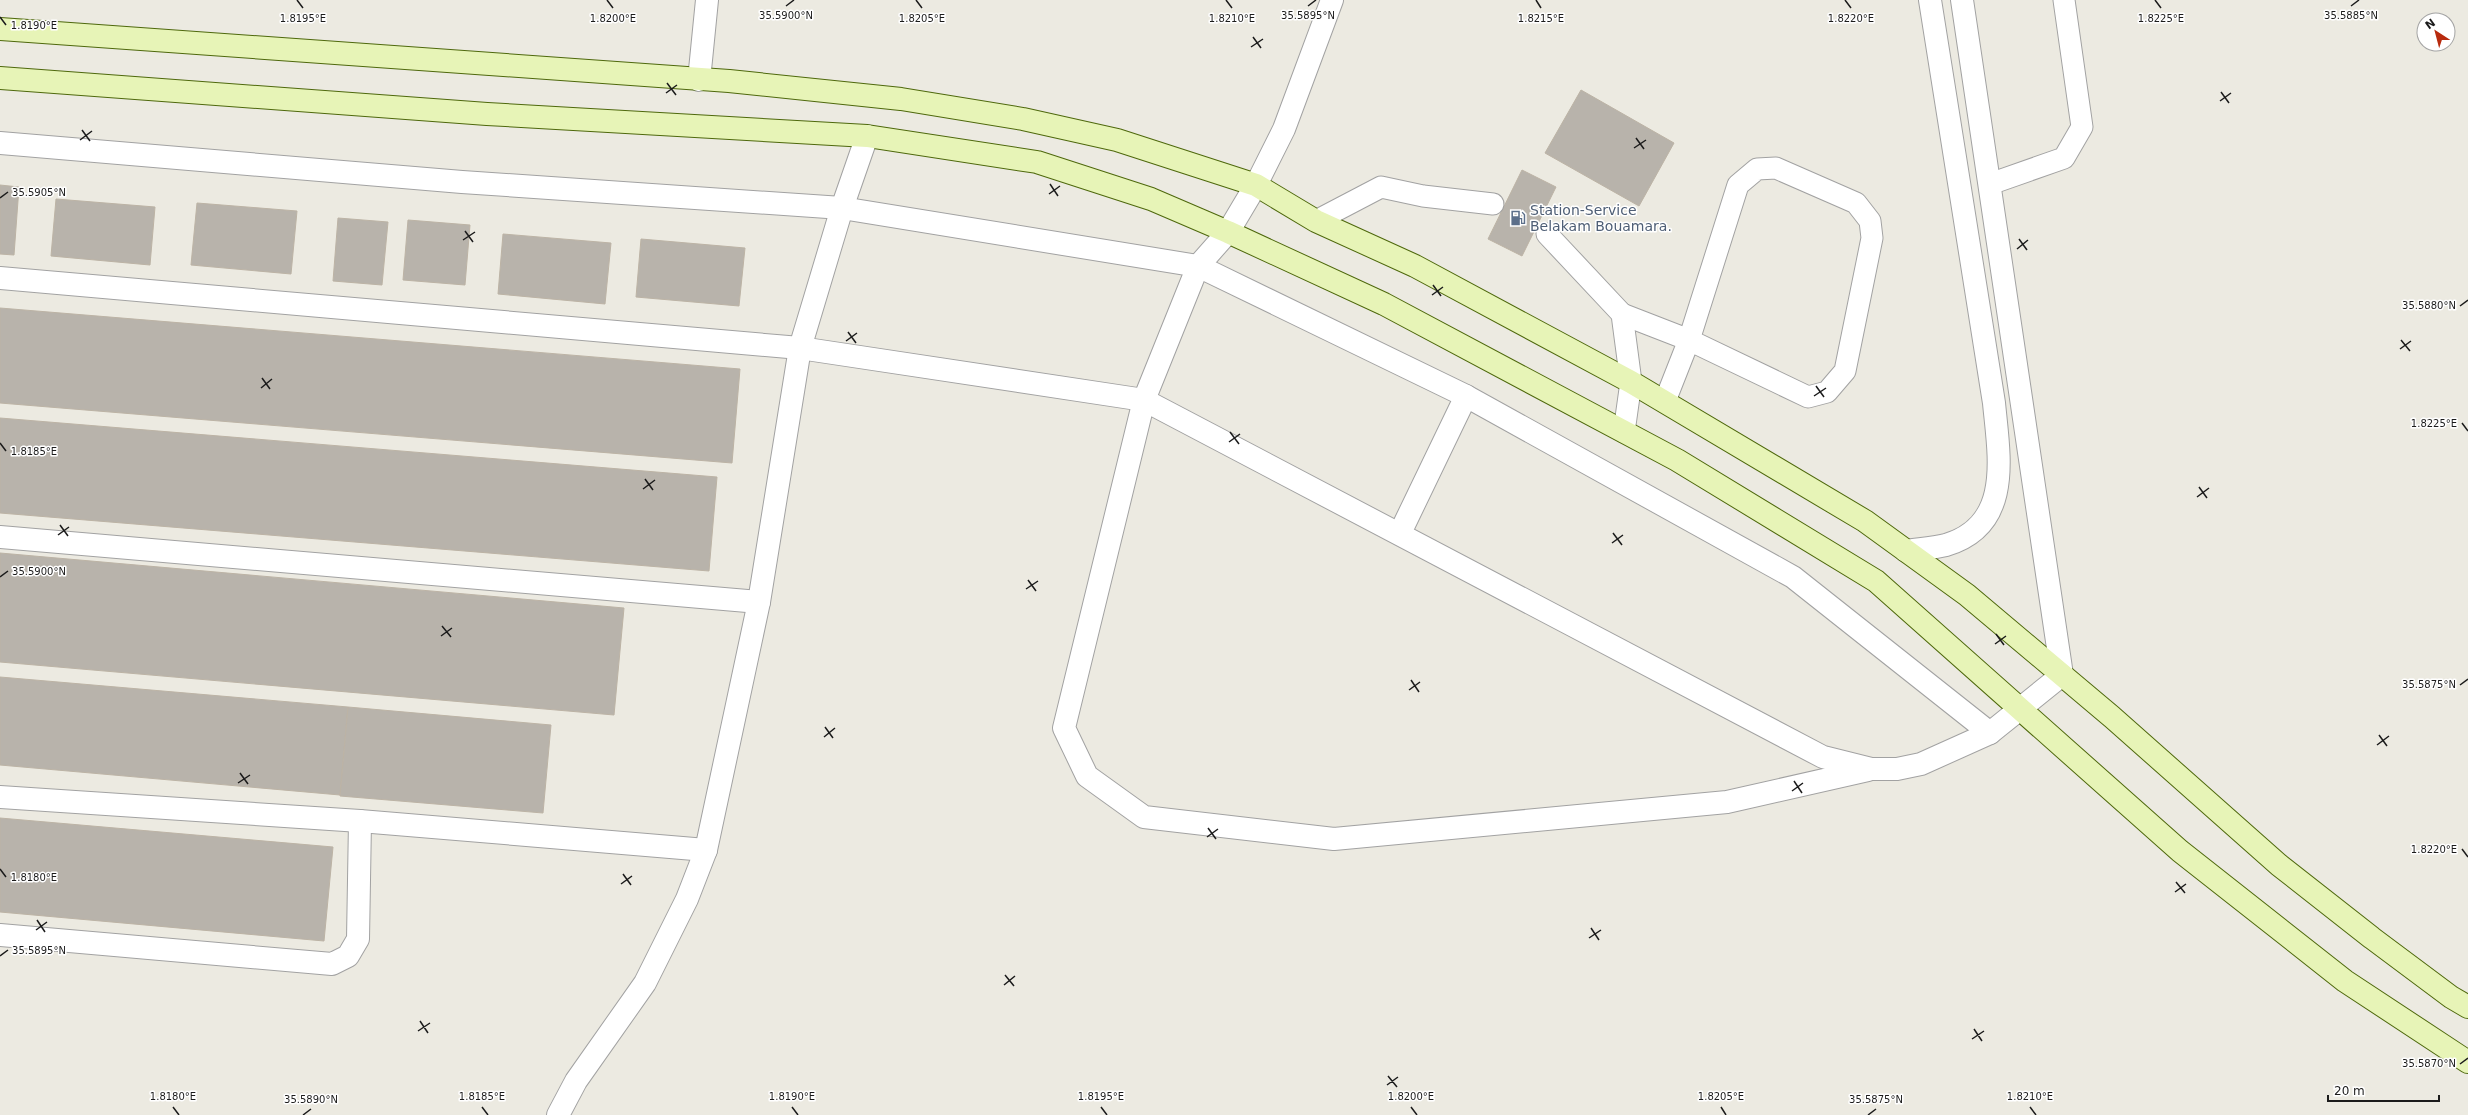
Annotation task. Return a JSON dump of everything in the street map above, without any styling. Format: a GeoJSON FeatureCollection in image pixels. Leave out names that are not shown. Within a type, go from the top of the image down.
{"type":"FeatureCollection","features":[{"type":"Feature","properties":{"kind":"main road"},"geometry":{"type":"LineString","coordinates":[[0,29],[699,80],[901,99],[1023,119],[1117,140],[1256,185],[1316,221],[1415,266],[1631,382],[1865,521],[1967,595],[2062,675],[2279,865],[2372,938],[2451,997],[2468,1007]]}},
{"type":"Feature","properties":{"kind":"main road"},"geometry":{"type":"LineString","coordinates":[[0,78],[487,114],[867,136],[1036,162],[1151,199],[1228,232],[1384,304],[1677,460],[1876,581],[2205,870],[2345,981],[2468,1062]]}},
{"type":"Feature","properties":{"kind":"street"},"geometry":{"type":"LineString","coordinates":[[699,80],[707,0]]}},
{"type":"Feature","properties":{"kind":"street"},"geometry":{"type":"LineString","coordinates":[[1332,0],[1284,128],[1256,185],[1228,232],[1198,266],[1144,400],[1064,728],[1087,776],[1144,817],[1334,839],[1727,802],[1871,769],[1897,769],[1921,764],[1990,733],[2022,709],[2062,675],[1962,0]]}},
{"type":"Feature","properties":{"kind":"street"},"geometry":{"type":"LineString","coordinates":[[1906,551],[1945,545],[1965,536],[1978,526],[1991,508],[1997,491],[2000,462],[1994,403],[1930,0]]}},
{"type":"Feature","properties":{"kind":"street"},"geometry":{"type":"LineString","coordinates":[[558,1115],[576,1081],[645,983],[687,899],[706,850],[759,602],[800,348],[842,208],[867,136]]}},
{"type":"Feature","properties":{"kind":"street"},"geometry":{"type":"LineString","coordinates":[[0,143],[462,182],[842,208],[1198,266],[1466,396],[1793,577],[1990,733]]}},
{"type":"Feature","properties":{"kind":"street"},"geometry":{"type":"LineString","coordinates":[[0,278],[800,348],[1144,400],[1400,533],[1823,757],[1871,769]]}},
{"type":"Feature","properties":{"kind":"street"},"geometry":{"type":"LineString","coordinates":[[1400,533],[1466,396]]}},
{"type":"Feature","properties":{"kind":"street"},"geometry":{"type":"LineString","coordinates":[[0,537],[759,602]]}},
{"type":"Feature","properties":{"kind":"street"},"geometry":{"type":"LineString","coordinates":[[0,797],[360,821],[706,850]]}},
{"type":"Feature","properties":{"kind":"street"},"geometry":{"type":"LineString","coordinates":[[0,935],[332,964],[348,956],[358,939],[360,821]]}},
{"type":"Feature","properties":{"kind":"lane"},"geometry":{"type":"LineString","coordinates":[[1990,184],[2064,158],[2082,127],[2064,0]]}},
{"type":"Feature","properties":{"kind":"lane"},"geometry":{"type":"LineString","coordinates":[[1546,234],[1622,314],[1689,340],[1808,397],[1827,392],[1845,370],[1872,238],[1870,221],[1856,203],[1776,168],[1757,169],[1738,185],[1689,340],[1665,401]]}},
{"type":"Feature","properties":{"kind":"lane"},"geometry":{"type":"LineString","coordinates":[[1316,221],[1381,187],[1423,196],[1493,204]]}},
{"type":"Feature","properties":{"kind":"lane"},"geometry":{"type":"LineString","coordinates":[[1622,314],[1631,382],[1624,432]]}},
{"type":"Feature","properties":{"kind":"building"},"geometry":{"type":"Polygon","coordinates":[[[1581,90],[1674,143],[1639,206],[1545,153],[1581,90]]]}},
{"type":"Feature","properties":{"kind":"building"},"geometry":{"type":"Polygon","coordinates":[[[1522,170],[1556,187],[1522,256],[1488,239],[1522,170]]]}},
{"type":"Feature","properties":{"kind":"building"},"geometry":{"type":"Polygon","coordinates":[[[0,185],[19,187],[14,255],[0,254],[0,185]]]}},
{"type":"Feature","properties":{"kind":"building"},"geometry":{"type":"Polygon","coordinates":[[[56,199],[155,207],[150,265],[51,256],[56,199]]]}},
{"type":"Feature","properties":{"kind":"building"},"geometry":{"type":"Polygon","coordinates":[[[197,203],[297,211],[291,274],[191,265],[197,203]]]}},
{"type":"Feature","properties":{"kind":"building"},"geometry":{"type":"Polygon","coordinates":[[[338,218],[388,222],[382,285],[333,281],[338,218]]]}},
{"type":"Feature","properties":{"kind":"building"},"geometry":{"type":"Polygon","coordinates":[[[408,220],[470,225],[465,285],[403,280],[408,220]]]}},
{"type":"Feature","properties":{"kind":"building"},"geometry":{"type":"Polygon","coordinates":[[[503,234],[611,243],[605,304],[498,294],[503,234]]]}},
{"type":"Feature","properties":{"kind":"building"},"geometry":{"type":"Polygon","coordinates":[[[641,239],[745,248],[739,306],[636,297],[641,239]]]}},
{"type":"Feature","properties":{"kind":"building"},"geometry":{"type":"Polygon","coordinates":[[[0,308],[740,369],[732,463],[0,403],[0,308]]]}},
{"type":"Feature","properties":{"kind":"building"},"geometry":{"type":"Polygon","coordinates":[[[0,418],[717,477],[709,571],[0,513],[0,418]]]}},
{"type":"Feature","properties":{"kind":"building"},"geometry":{"type":"Polygon","coordinates":[[[0,553],[624,608],[614,715],[0,662],[0,553]]]}},
{"type":"Feature","properties":{"kind":"building"},"geometry":{"type":"Polygon","coordinates":[[[0,677],[348,707],[340,795],[0,765],[0,677]]]}},
{"type":"Feature","properties":{"kind":"building"},"geometry":{"type":"Polygon","coordinates":[[[348,707],[551,725],[543,813],[340,796],[348,707]]]}},
{"type":"Feature","properties":{"kind":"building"},"geometry":{"type":"Polygon","coordinates":[[[0,818],[333,847],[324,941],[0,912],[0,818]]]}},
{"type":"Feature","properties":{"kind":"place","name":"Station-Service Belakam Bouamara."},"geometry":{"type":"Point","coordinates":[1518,218]}}]}
